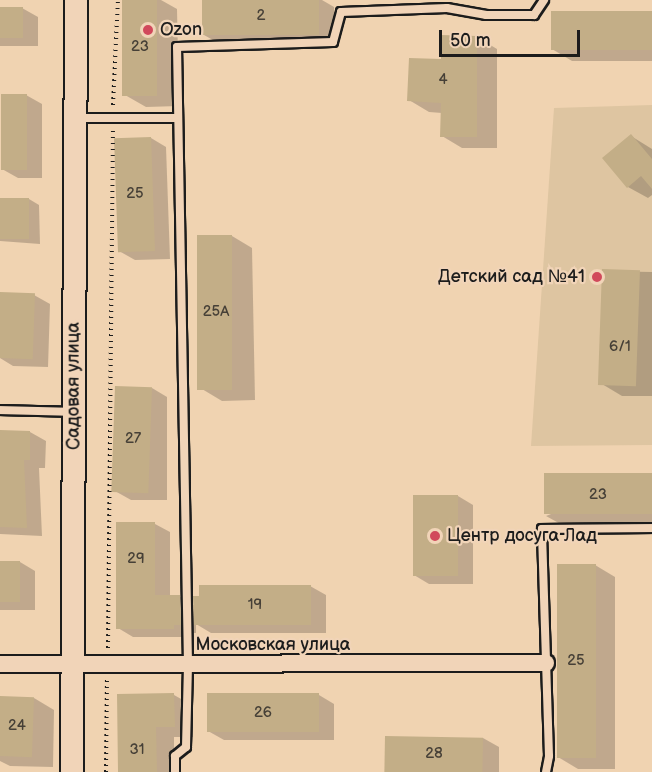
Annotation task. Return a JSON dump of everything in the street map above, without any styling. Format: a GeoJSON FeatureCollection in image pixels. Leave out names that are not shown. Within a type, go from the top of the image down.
{"type":"FeatureCollection","features":[{"type":"Feature","properties":{"kind":"street","name":"Садовая улица"},"geometry":{"type":"LineString","coordinates":[[72,772],[76,0]]}},
{"type":"Feature","properties":{"kind":"street","name":"Московская улица"},"geometry":{"type":"LineString","coordinates":[[0,664],[546,663]]}},
{"type":"Feature","properties":{"kind":"lane"},"geometry":{"type":"LineString","coordinates":[[175,772],[175,756],[186,747],[188,664],[177,47],[333,42],[341,12],[448,4],[486,15],[534,15],[544,0]]}},
{"type":"Feature","properties":{"kind":"lane"},"geometry":{"type":"LineString","coordinates":[[75,117],[178,118]]}},
{"type":"Feature","properties":{"kind":"lane"},"geometry":{"type":"LineString","coordinates":[[0,410],[74,412]]}},
{"type":"Feature","properties":{"kind":"lane"},"geometry":{"type":"LineString","coordinates":[[546,772],[549,756],[542,529],[652,528]]}},
{"type":"Feature","properties":{"kind":"path"},"geometry":{"type":"LineString","coordinates":[[106,772],[113,118],[118,0]]}},
{"type":"Feature","properties":{"kind":"shaded area","name":"Детский сад №41"},"geometry":{"type":"Polygon","coordinates":[[[652,105],[652,445],[531,446],[554,108],[652,105]]]}},
{"type":"Feature","properties":{"kind":"building"},"geometry":{"type":"Polygon","coordinates":[[[122,0],[157,0],[157,96],[122,96],[122,0]]]}},
{"type":"Feature","properties":{"kind":"building"},"geometry":{"type":"Polygon","coordinates":[[[202,0],[319,0],[319,35],[202,35],[202,0]]]}},
{"type":"Feature","properties":{"kind":"building"},"geometry":{"type":"Polygon","coordinates":[[[0,7],[23,7],[23,38],[0,38],[0,7]]]}},
{"type":"Feature","properties":{"kind":"building"},"geometry":{"type":"Polygon","coordinates":[[[551,11],[652,11],[652,50],[551,50],[551,11]]]}},
{"type":"Feature","properties":{"kind":"building"},"geometry":{"type":"Polygon","coordinates":[[[441,35],[477,36],[477,137],[440,137],[441,103],[407,101],[409,58],[441,59],[441,35]]]}},
{"type":"Feature","properties":{"kind":"building"},"geometry":{"type":"Polygon","coordinates":[[[1,94],[27,94],[27,170],[1,170],[1,94]]]}},
{"type":"Feature","properties":{"kind":"building"},"geometry":{"type":"Polygon","coordinates":[[[631,134],[652,159],[652,189],[641,176],[627,188],[602,158],[631,134]]]}},
{"type":"Feature","properties":{"kind":"building"},"geometry":{"type":"Polygon","coordinates":[[[151,137],[155,251],[118,252],[114,138],[151,137]]]}},
{"type":"Feature","properties":{"kind":"building"},"geometry":{"type":"Polygon","coordinates":[[[0,198],[29,198],[29,239],[0,239],[0,198]]]}},
{"type":"Feature","properties":{"kind":"building"},"geometry":{"type":"Polygon","coordinates":[[[197,235],[232,235],[232,390],[197,390],[197,235]]]}},
{"type":"Feature","properties":{"kind":"building"},"geometry":{"type":"Polygon","coordinates":[[[602,269],[640,270],[636,386],[598,385],[602,269]]]}},
{"type":"Feature","properties":{"kind":"building"},"geometry":{"type":"Polygon","coordinates":[[[0,292],[35,293],[33,359],[0,358],[0,292]]]}},
{"type":"Feature","properties":{"kind":"building"},"geometry":{"type":"Polygon","coordinates":[[[115,386],[152,387],[148,493],[111,492],[115,386]]]}},
{"type":"Feature","properties":{"kind":"building"},"geometry":{"type":"Polygon","coordinates":[[[0,430],[30,431],[30,460],[24,460],[27,528],[0,527],[0,430]]]}},
{"type":"Feature","properties":{"kind":"building"},"geometry":{"type":"Polygon","coordinates":[[[544,473],[652,473],[652,514],[544,514],[544,473]]]}},
{"type":"Feature","properties":{"kind":"building","name":"Центр досуга Лад"},"geometry":{"type":"Polygon","coordinates":[[[413,495],[458,495],[458,576],[413,576],[413,495]]]}},
{"type":"Feature","properties":{"kind":"building"},"geometry":{"type":"Polygon","coordinates":[[[116,522],[155,522],[155,595],[180,595],[181,625],[174,625],[174,629],[116,629],[116,522]]]}},
{"type":"Feature","properties":{"kind":"building"},"geometry":{"type":"Polygon","coordinates":[[[0,561],[20,561],[20,602],[0,602],[0,561]]]}},
{"type":"Feature","properties":{"kind":"building"},"geometry":{"type":"Polygon","coordinates":[[[557,564],[596,564],[596,758],[557,758],[557,564]]]}},
{"type":"Feature","properties":{"kind":"building"},"geometry":{"type":"Polygon","coordinates":[[[199,585],[311,585],[311,625],[194,625],[193,596],[199,596],[199,585]]]}},
{"type":"Feature","properties":{"kind":"building"},"geometry":{"type":"Polygon","coordinates":[[[174,693],[175,727],[156,727],[157,772],[118,772],[117,694],[174,693]]]}},
{"type":"Feature","properties":{"kind":"building"},"geometry":{"type":"Polygon","coordinates":[[[207,693],[319,693],[319,732],[207,732],[207,693]]]}},
{"type":"Feature","properties":{"kind":"building"},"geometry":{"type":"Polygon","coordinates":[[[0,696],[34,697],[32,757],[0,756],[0,696]]]}},
{"type":"Feature","properties":{"kind":"building"},"geometry":{"type":"Polygon","coordinates":[[[385,736],[483,738],[482,772],[384,772],[385,736]]]}},
{"type":"Feature","properties":{"kind":"place","name":"Ozon"},"geometry":{"type":"Point","coordinates":[148,30]}},
{"type":"Feature","properties":{"kind":"place","name":"Детский сад №41"},"geometry":{"type":"Point","coordinates":[597,277]}},
{"type":"Feature","properties":{"kind":"place","name":"Центр досуга Лад"},"geometry":{"type":"Point","coordinates":[435,536]}}]}
